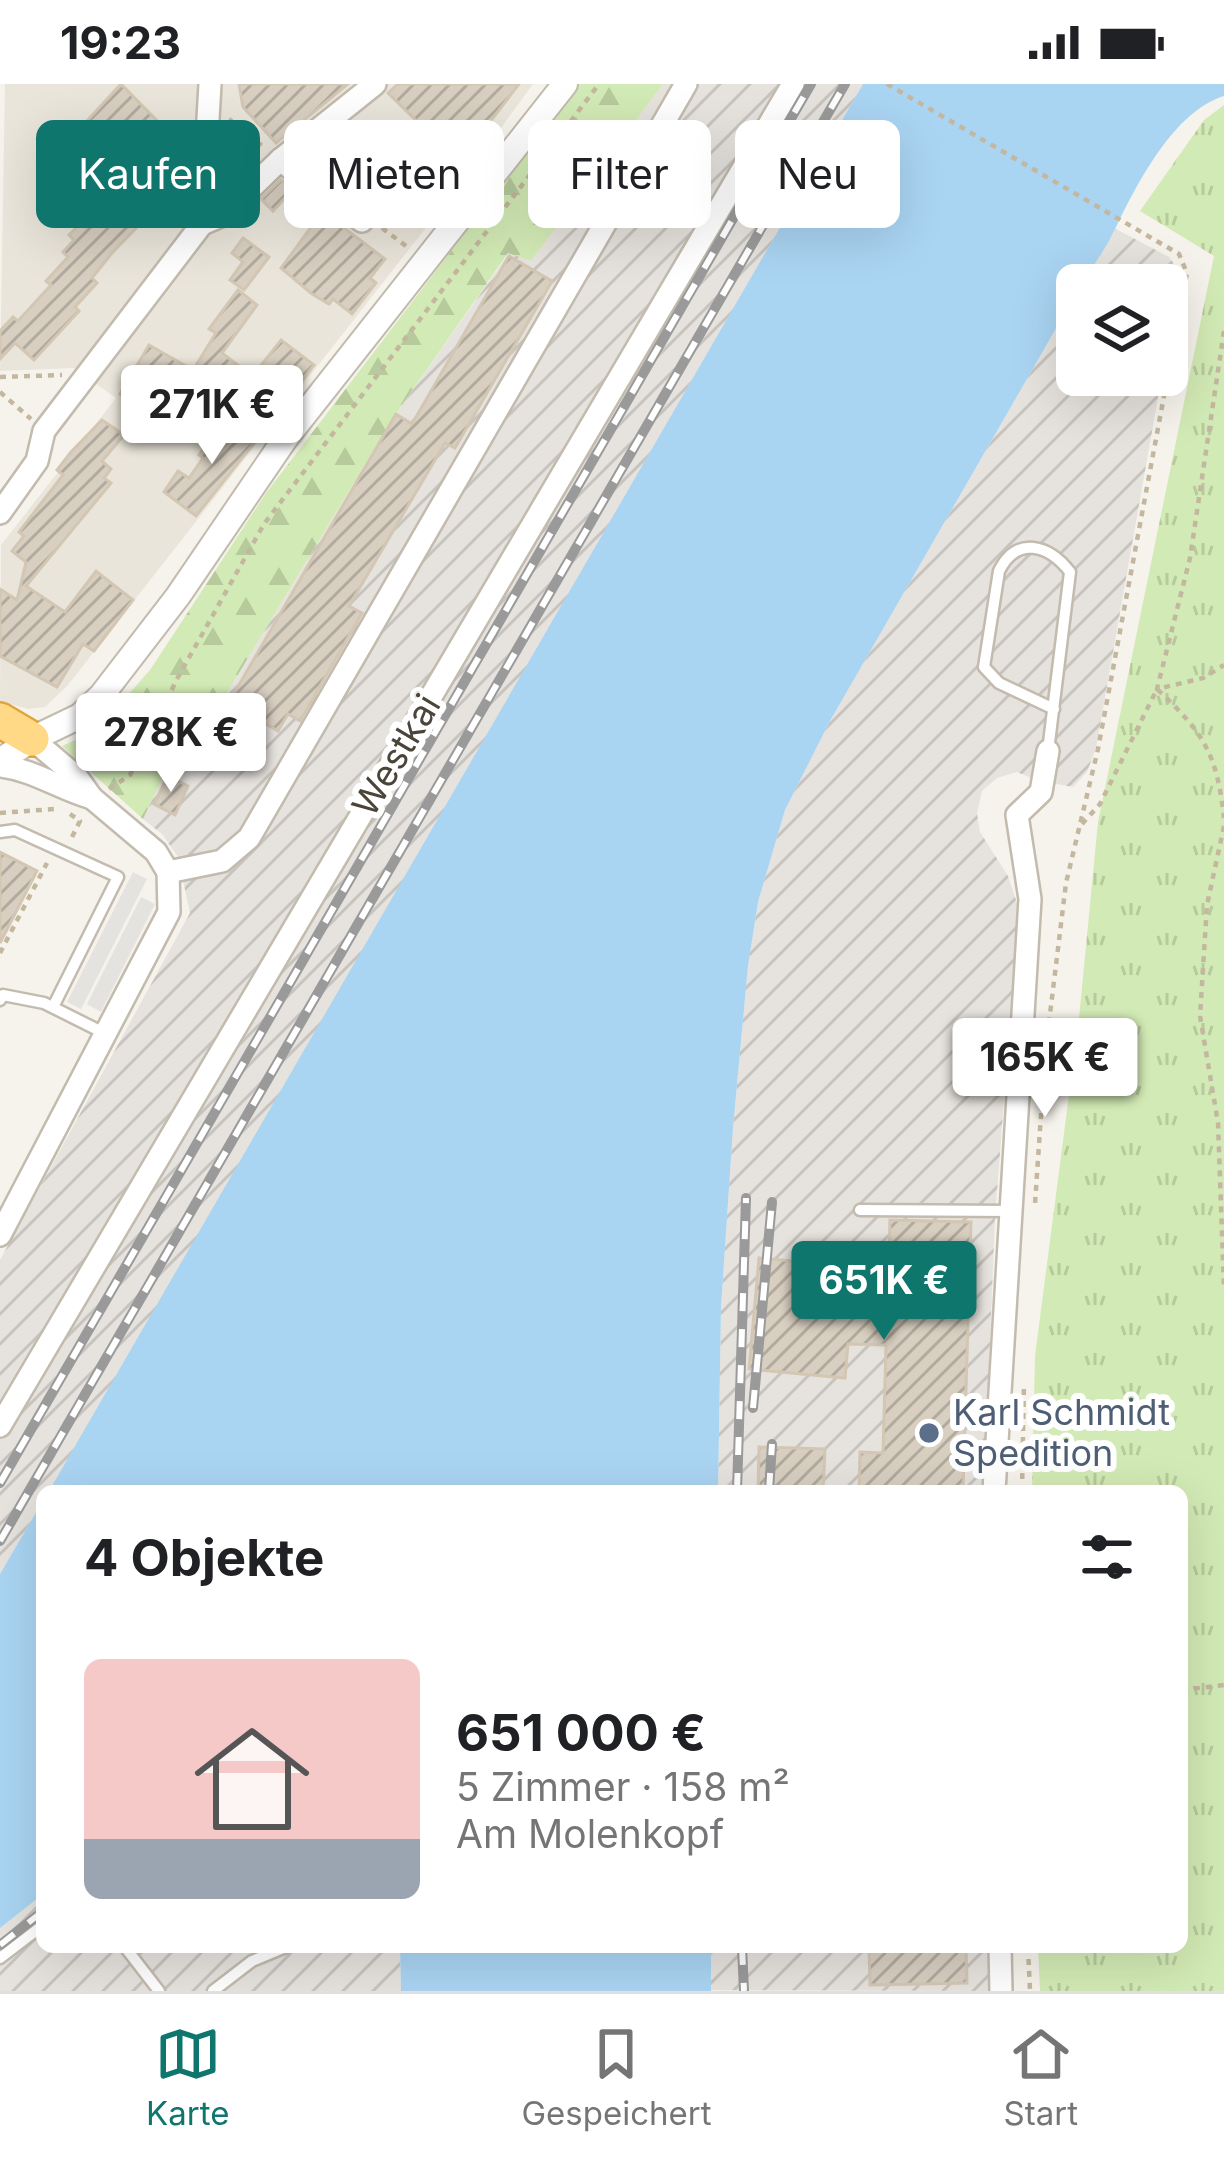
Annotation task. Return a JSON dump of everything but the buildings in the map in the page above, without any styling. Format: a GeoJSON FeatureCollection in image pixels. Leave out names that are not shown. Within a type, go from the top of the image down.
{"type":"FeatureCollection","features":[{"type":"Feature","properties":{"kind":"highway"},"geometry":{"type":"LineString","coordinates":[[0,720],[16,737]]}},
{"type":"Feature","properties":{"kind":"street"},"geometry":{"type":"LineString","coordinates":[[260,179],[375,84]]}},
{"type":"Feature","properties":{"kind":"street"},"geometry":{"type":"LineString","coordinates":[[92,799],[66,791],[40,774],[0,764],[16,737],[80,716],[143,644],[285,439],[565,84]]}},
{"type":"Feature","properties":{"kind":"street"},"geometry":{"type":"LineString","coordinates":[[168,872],[222,861],[249,838],[686,84]]}},
{"type":"Feature","properties":{"kind":"street","name":"Westkai"},"geometry":{"type":"LineString","coordinates":[[0,1426],[793,84]]}},
{"type":"Feature","properties":{"kind":"street"},"geometry":{"type":"LineString","coordinates":[[280,160],[284,163]]}},
{"type":"Feature","properties":{"kind":"street"},"geometry":{"type":"LineString","coordinates":[[0,514],[37,461],[44,431],[199,228]]}},
{"type":"Feature","properties":{"kind":"street"},"geometry":{"type":"LineString","coordinates":[[0,1235],[169,912],[168,872],[156,852],[92,799],[77,776],[16,737]]}},
{"type":"Feature","properties":{"kind":"street"},"geometry":{"type":"LineString","coordinates":[[994,1485],[1030,898],[1017,815],[1041,792],[1048,751]]}},
{"type":"Feature","properties":{"kind":"street"},"geometry":{"type":"LineString","coordinates":[[1000,1953],[1001,1991]]}},
{"type":"Feature","properties":{"kind":"lane"},"geometry":{"type":"LineString","coordinates":[[1048,751],[1054,709],[1070,572],[1058,556],[1038,547],[1019,548],[1006,557],[999,571],[984,667],[999,682],[1054,709]]}},
{"type":"Feature","properties":{"kind":"lane"},"geometry":{"type":"LineString","coordinates":[[0,832],[15,830],[118,877],[52,1007]]}},
{"type":"Feature","properties":{"kind":"lane"},"geometry":{"type":"LineString","coordinates":[[0,1000],[3,994],[52,1007],[107,1034]]}},
{"type":"Feature","properties":{"kind":"lane"},"geometry":{"type":"LineString","coordinates":[[860,1210],[1010,1211]]}},
{"type":"Feature","properties":{"kind":"lane"},"geometry":{"type":"LineString","coordinates":[[0,1958],[36,1931]]}},
{"type":"Feature","properties":{"kind":"lane"},"geometry":{"type":"LineString","coordinates":[[129,1953],[159,1991]]}},
{"type":"Feature","properties":{"kind":"lane"},"geometry":{"type":"LineString","coordinates":[[213,1991],[252,1961],[271,1953]]}},
{"type":"Feature","properties":{"kind":"path"},"geometry":{"type":"LineString","coordinates":[[0,813],[59,808],[92,799],[130,775],[264,524],[599,84]]}},
{"type":"Feature","properties":{"kind":"path"},"geometry":{"type":"LineString","coordinates":[[887,84],[1179,254],[1187,273],[1098,749],[1066,883],[1047,1034],[1034,1220]]}},
{"type":"Feature","properties":{"kind":"path"},"geometry":{"type":"LineString","coordinates":[[210,91],[241,132],[280,160]]}},
{"type":"Feature","properties":{"kind":"path"},"geometry":{"type":"LineString","coordinates":[[377,228],[405,246]]}},
{"type":"Feature","properties":{"kind":"path"},"geometry":{"type":"LineString","coordinates":[[1079,828],[1100,804],[1157,689],[1190,558],[1224,331]]}},
{"type":"Feature","properties":{"kind":"path"},"geometry":{"type":"LineString","coordinates":[[0,377],[86,374]]}},
{"type":"Feature","properties":{"kind":"path"},"geometry":{"type":"LineString","coordinates":[[0,392],[44,431]]}},
{"type":"Feature","properties":{"kind":"path"},"geometry":{"type":"LineString","coordinates":[[1157,689],[1202,678],[1224,665]]}},
{"type":"Feature","properties":{"kind":"path"},"geometry":{"type":"LineString","coordinates":[[1157,689],[1204,739],[1220,778],[1224,822],[1207,905],[1200,1016],[1219,1123],[1224,1288]]}},
{"type":"Feature","properties":{"kind":"path"},"geometry":{"type":"LineString","coordinates":[[0,953],[80,820],[59,808]]}},
{"type":"Feature","properties":{"kind":"path"},"geometry":{"type":"LineString","coordinates":[[1022,1485],[1024,1382]]}},
{"type":"Feature","properties":{"kind":"path"},"geometry":{"type":"LineString","coordinates":[[1188,1689],[1224,1685]]}},
{"type":"Feature","properties":{"kind":"path"},"geometry":{"type":"LineString","coordinates":[[1028,1953],[1030,1991]]}},
{"type":"Feature","properties":{"kind":"shaded area"},"geometry":{"type":"Polygon","coordinates":[[[5,84],[533,84],[504,124],[504,120],[284,120],[284,228],[426,228],[68,685],[45,707],[28,709],[0,701],[1,545],[116,398],[74,368],[0,371],[5,84]]]}},
{"type":"Feature","properties":{"kind":"shaded area"},"geometry":{"type":"Polygon","coordinates":[[[663,84],[863,84],[842,120],[735,120],[735,228],[780,228],[53,1485],[36,1485],[36,1512],[0,1574],[0,1260],[190,913],[178,857],[162,834],[143,819],[163,776],[179,772],[393,418],[509,253],[531,261],[556,228],[711,228],[711,120],[636,120],[663,84]]]}},
{"type":"Feature","properties":{"kind":"shaded area"},"geometry":{"type":"Polygon","coordinates":[[[1116,229],[1174,264],[1094,264],[1116,229]]]}},
{"type":"Feature","properties":{"kind":"shaded area"},"geometry":{"type":"Polygon","coordinates":[[[1056,328],[1056,396],[1158,396],[1096,748],[1087,772],[1073,787],[1017,772],[997,778],[982,791],[977,813],[980,832],[1008,876],[1019,909],[995,1217],[984,1485],[718,1485],[721,1307],[748,966],[758,902],[785,810],[830,721],[1056,328]]]}},
{"type":"Feature","properties":{"kind":"shaded area"},"geometry":{"type":"Polygon","coordinates":[[[133,872],[147,879],[81,1009],[67,1002],[133,872]]]}},
{"type":"Feature","properties":{"kind":"shaded area"},"geometry":{"type":"Polygon","coordinates":[[[141,897],[155,904],[101,1012],[87,1004],[141,897]]]}},
{"type":"Feature","properties":{"kind":"shaded area"},"geometry":{"type":"Polygon","coordinates":[[[36,1900],[36,1953],[400,1953],[401,1991],[0,1991],[0,1928],[36,1900]]]}},
{"type":"Feature","properties":{"kind":"shaded area"},"geometry":{"type":"Polygon","coordinates":[[[711,1953],[989,1953],[990,1991],[711,1990],[711,1953]]]}},
{"type":"Feature","properties":{"kind":"green space"},"geometry":{"type":"Polygon","coordinates":[[[579,84],[663,84],[636,120],[551,120],[579,84]]]}},
{"type":"Feature","properties":{"kind":"green space"},"geometry":{"type":"Polygon","coordinates":[[[1224,105],[1224,1991],[1040,1991],[1038,1953],[1188,1953],[1188,1485],[1032,1485],[1035,1356],[1079,1018],[1098,822],[1214,256],[1140,211],[1204,120],[1224,105]]]}},
{"type":"Feature","properties":{"kind":"green space"},"geometry":{"type":"Polygon","coordinates":[[[528,151],[528,228],[556,228],[531,261],[508,253],[393,418],[179,772],[163,776],[143,819],[62,746],[96,731],[150,670],[266,493],[469,228],[504,228],[504,182],[528,151]]]}},
{"type":"Feature","properties":{"kind":"water"},"geometry":{"type":"Polygon","coordinates":[[[863,84],[1224,84],[1224,96],[1189,117],[1159,151],[1094,264],[1056,264],[1056,328],[830,721],[785,810],[758,902],[748,966],[721,1307],[718,1485],[52,1485],[780,228],[900,228],[900,120],[842,120],[863,84]]]}},
{"type":"Feature","properties":{"kind":"water"},"geometry":{"type":"Polygon","coordinates":[[[36,1512],[36,1900],[0,1928],[0,1574],[36,1512]]]}},
{"type":"Feature","properties":{"kind":"water"},"geometry":{"type":"Polygon","coordinates":[[[400,1953],[711,1953],[711,1991],[401,1991],[400,1953]]]}},
{"type":"Feature","properties":{"kind":"railway"},"geometry":{"type":"LineString","coordinates":[[0,1483],[811,84]]}},
{"type":"Feature","properties":{"kind":"railway"},"geometry":{"type":"LineString","coordinates":[[0,1541],[845,84]]}},
{"type":"Feature","properties":{"kind":"railway"},"geometry":{"type":"LineString","coordinates":[[737,1485],[746,1198]]}},
{"type":"Feature","properties":{"kind":"railway"},"geometry":{"type":"LineString","coordinates":[[753,1408],[772,1202]]}},
{"type":"Feature","properties":{"kind":"railway"},"geometry":{"type":"LineString","coordinates":[[769,1485],[772,1444]]}},
{"type":"Feature","properties":{"kind":"railway"},"geometry":{"type":"LineString","coordinates":[[0,1945],[36,1917]]}},
{"type":"Feature","properties":{"kind":"railway"},"geometry":{"type":"LineString","coordinates":[[742,1953],[744,1991]]}},
{"type":"Feature","properties":{"kind":"place","name":"Karl Schmidt Spedition"},"geometry":{"type":"Point","coordinates":[929,1433]}}]}
